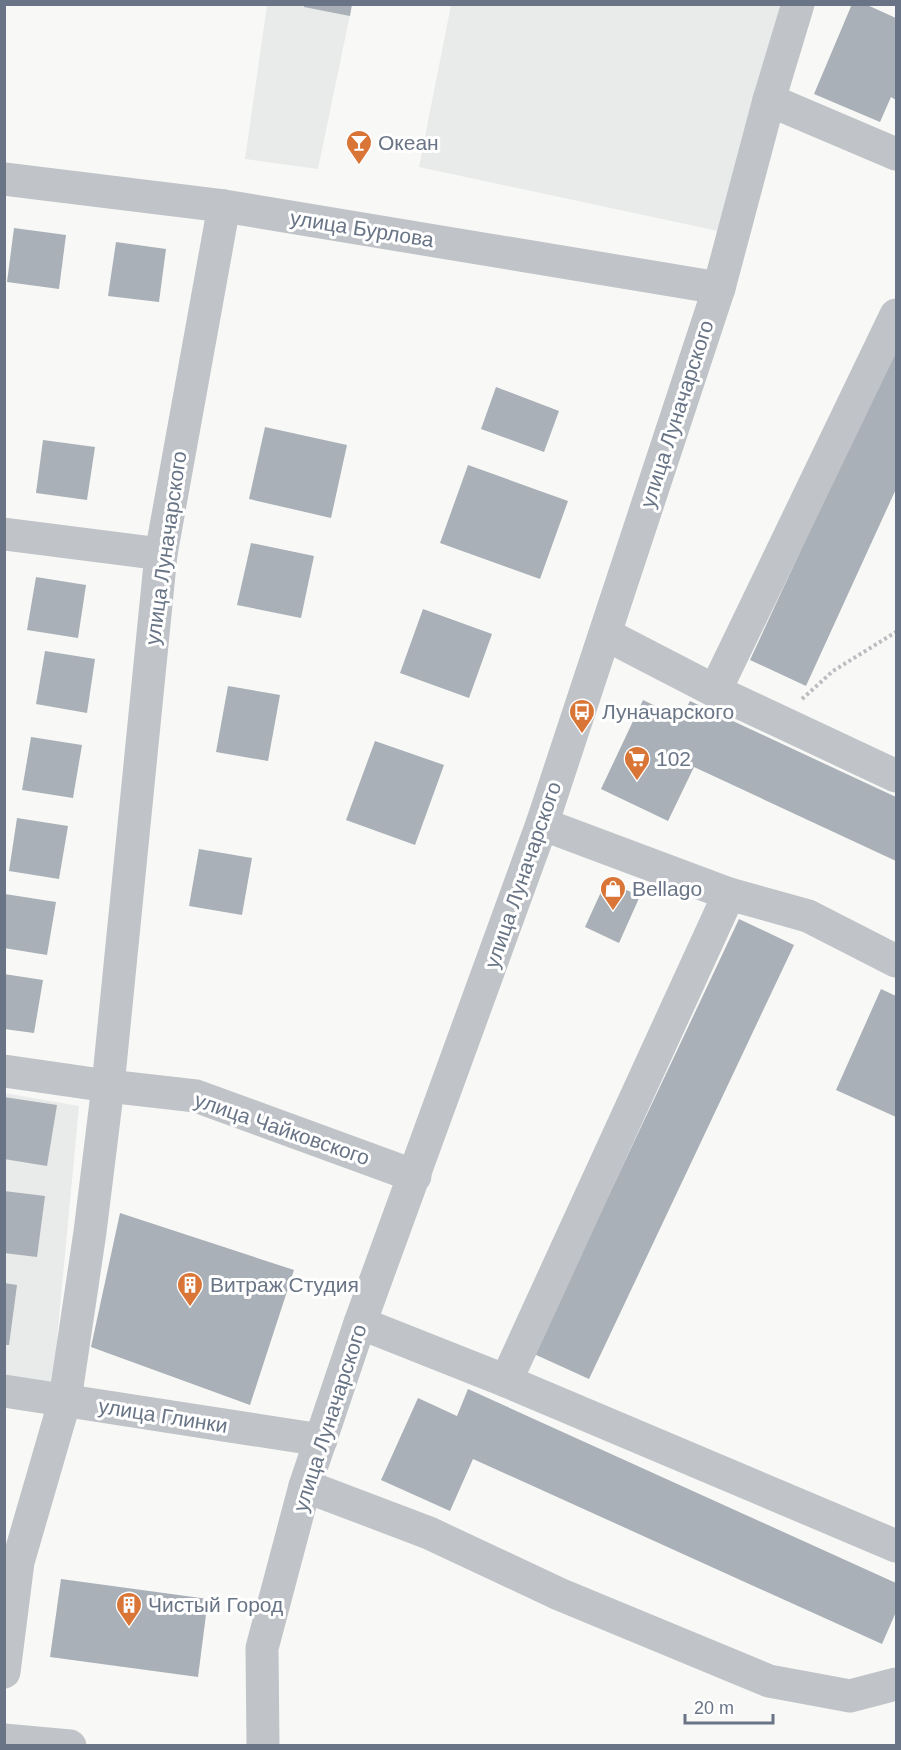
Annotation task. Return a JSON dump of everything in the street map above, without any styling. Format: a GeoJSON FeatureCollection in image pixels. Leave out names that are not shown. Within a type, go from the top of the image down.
{"type":"FeatureCollection","features":[{"type":"Feature","properties":{"kind":"street","name":"улица Луначарского"},"geometry":{"type":"LineString","coordinates":[[263,1746],[262,1648],[305,1486],[360,1323],[542,824],[719,288],[798,4]]}},
{"type":"Feature","properties":{"kind":"street"},"geometry":{"type":"LineString","coordinates":[[770,100],[897,154]]}},
{"type":"Feature","properties":{"kind":"street","name":"улица Бурлова"},"geometry":{"type":"LineString","coordinates":[[4,179],[224,206],[719,288]]}},
{"type":"Feature","properties":{"kind":"street","name":"улица Луначарского"},"geometry":{"type":"LineString","coordinates":[[4,1672],[18,1562],[65,1400],[90,1232],[108,1086],[161,554],[224,206]]}},
{"type":"Feature","properties":{"kind":"street"},"geometry":{"type":"LineString","coordinates":[[715,691],[897,315]]}},
{"type":"Feature","properties":{"kind":"street"},"geometry":{"type":"LineString","coordinates":[[4,534],[161,554]]}},
{"type":"Feature","properties":{"kind":"street"},"geometry":{"type":"LineString","coordinates":[[605,634],[715,691],[897,776]]}},
{"type":"Feature","properties":{"kind":"street"},"geometry":{"type":"LineString","coordinates":[[542,824],[729,894],[808,916],[897,961]]}},
{"type":"Feature","properties":{"kind":"street"},"geometry":{"type":"LineString","coordinates":[[506,1381],[729,894]]}},
{"type":"Feature","properties":{"kind":"street","name":"улица Чайковского"},"geometry":{"type":"LineString","coordinates":[[4,1071],[196,1096],[415,1176]]}},
{"type":"Feature","properties":{"kind":"street"},"geometry":{"type":"LineString","coordinates":[[360,1323],[506,1381],[897,1546]]}},
{"type":"Feature","properties":{"kind":"street","name":"улица Глинки"},"geometry":{"type":"LineString","coordinates":[[4,1391],[321,1440]]}},
{"type":"Feature","properties":{"kind":"street"},"geometry":{"type":"LineString","coordinates":[[305,1486],[429,1533],[560,1594],[769,1681],[850,1696],[897,1684]]}},
{"type":"Feature","properties":{"kind":"street"},"geometry":{"type":"LineString","coordinates":[[4,1740],[70,1746]]}},
{"type":"Feature","properties":{"kind":"path"},"geometry":{"type":"LineString","coordinates":[[778,720],[833,671],[897,633]]}},
{"type":"Feature","properties":{"kind":"shaded area"},"geometry":{"type":"Polygon","coordinates":[[[267,5],[352,5],[318,169],[245,159],[267,5]]]}},
{"type":"Feature","properties":{"kind":"shaded area"},"geometry":{"type":"Polygon","coordinates":[[[451,5],[786,5],[718,231],[419,167],[451,5]]]}},
{"type":"Feature","properties":{"kind":"shaded area"},"geometry":{"type":"Polygon","coordinates":[[[4,1093],[79,1106],[53,1382],[5,1377],[4,1093]]]}},
{"type":"Feature","properties":{"kind":"building"},"geometry":{"type":"Polygon","coordinates":[[[304,4],[352,4],[350,16],[304,7],[304,4]]]}},
{"type":"Feature","properties":{"kind":"building"},"geometry":{"type":"Polygon","coordinates":[[[852,4],[865,4],[896,18],[896,100],[891,97],[880,122],[814,94],[852,4]]]}},
{"type":"Feature","properties":{"kind":"building"},"geometry":{"type":"Polygon","coordinates":[[[14,228],[66,235],[59,289],[7,282],[14,228]]]}},
{"type":"Feature","properties":{"kind":"building"},"geometry":{"type":"Polygon","coordinates":[[[116,242],[166,249],[159,302],[108,296],[116,242]]]}},
{"type":"Feature","properties":{"kind":"building"},"geometry":{"type":"Polygon","coordinates":[[[896,344],[896,489],[806,686],[750,660],[896,344]]]}},
{"type":"Feature","properties":{"kind":"building"},"geometry":{"type":"Polygon","coordinates":[[[496,387],[559,411],[544,452],[481,429],[496,387]]]}},
{"type":"Feature","properties":{"kind":"building"},"geometry":{"type":"Polygon","coordinates":[[[265,427],[347,445],[331,518],[249,499],[265,427]]]}},
{"type":"Feature","properties":{"kind":"building"},"geometry":{"type":"Polygon","coordinates":[[[43,440],[95,447],[87,500],[36,493],[43,440]]]}},
{"type":"Feature","properties":{"kind":"building"},"geometry":{"type":"Polygon","coordinates":[[[468,465],[568,501],[540,579],[440,543],[468,465]]]}},
{"type":"Feature","properties":{"kind":"building"},"geometry":{"type":"Polygon","coordinates":[[[251,543],[314,556],[301,618],[237,605],[251,543]]]}},
{"type":"Feature","properties":{"kind":"building"},"geometry":{"type":"Polygon","coordinates":[[[36,577],[86,585],[78,638],[27,630],[36,577]]]}},
{"type":"Feature","properties":{"kind":"building"},"geometry":{"type":"Polygon","coordinates":[[[423,609],[492,634],[469,698],[400,673],[423,609]]]}},
{"type":"Feature","properties":{"kind":"building"},"geometry":{"type":"Polygon","coordinates":[[[45,651],[95,659],[87,713],[36,704],[45,651]]]}},
{"type":"Feature","properties":{"kind":"building"},"geometry":{"type":"Polygon","coordinates":[[[228,686],[280,695],[268,761],[216,752],[228,686]]]}},
{"type":"Feature","properties":{"kind":"building"},"geometry":{"type":"Polygon","coordinates":[[[643,700],[681,718],[690,701],[896,797],[896,861],[694,767],[668,821],[601,789],[643,700]]]}},
{"type":"Feature","properties":{"kind":"building"},"geometry":{"type":"Polygon","coordinates":[[[31,737],[82,745],[73,798],[22,790],[31,737]]]}},
{"type":"Feature","properties":{"kind":"building"},"geometry":{"type":"Polygon","coordinates":[[[375,741],[444,765],[415,845],[346,820],[375,741]]]}},
{"type":"Feature","properties":{"kind":"building"},"geometry":{"type":"Polygon","coordinates":[[[17,818],[68,826],[59,879],[9,871],[17,818]]]}},
{"type":"Feature","properties":{"kind":"building"},"geometry":{"type":"Polygon","coordinates":[[[199,849],[252,858],[242,915],[189,906],[199,849]]]}},
{"type":"Feature","properties":{"kind":"building","name":"Bellago"},"geometry":{"type":"Polygon","coordinates":[[[606,881],[640,896],[619,943],[585,927],[606,881]]]}},
{"type":"Feature","properties":{"kind":"building"},"geometry":{"type":"Polygon","coordinates":[[[5,894],[56,902],[47,955],[4,948],[5,894]]]}},
{"type":"Feature","properties":{"kind":"building"},"geometry":{"type":"Polygon","coordinates":[[[739,919],[794,945],[589,1379],[534,1354],[739,919]]]}},
{"type":"Feature","properties":{"kind":"building"},"geometry":{"type":"Polygon","coordinates":[[[4,974],[43,980],[34,1033],[4,1029],[4,974]]]}},
{"type":"Feature","properties":{"kind":"building"},"geometry":{"type":"Polygon","coordinates":[[[881,989],[896,996],[896,1117],[836,1090],[881,989]]]}},
{"type":"Feature","properties":{"kind":"building"},"geometry":{"type":"Polygon","coordinates":[[[4,1097],[57,1105],[47,1166],[4,1159],[4,1097]]]}},
{"type":"Feature","properties":{"kind":"building"},"geometry":{"type":"Polygon","coordinates":[[[4,1191],[45,1196],[37,1257],[4,1253],[4,1191]]]}},
{"type":"Feature","properties":{"kind":"building","name":"Витраж Студия"},"geometry":{"type":"Polygon","coordinates":[[[120,1213],[294,1270],[250,1405],[91,1347],[120,1213]]]}},
{"type":"Feature","properties":{"kind":"building"},"geometry":{"type":"Polygon","coordinates":[[[4,1283],[17,1285],[9,1345],[4,1345],[4,1283]]]}},
{"type":"Feature","properties":{"kind":"building"},"geometry":{"type":"Polygon","coordinates":[[[468,1389],[896,1583],[896,1612],[882,1644],[473,1459],[450,1511],[381,1480],[418,1398],[457,1416],[468,1389]]]}},
{"type":"Feature","properties":{"kind":"building","name":"Чистый Город"},"geometry":{"type":"Polygon","coordinates":[[[61,1579],[208,1599],[198,1677],[50,1657],[61,1579]]]}},
{"type":"Feature","properties":{"kind":"place","name":"Океан"},"geometry":{"type":"Point","coordinates":[359,166]}},
{"type":"Feature","properties":{"kind":"place","name":"Луначарского"},"geometry":{"type":"Point","coordinates":[582,735]}},
{"type":"Feature","properties":{"kind":"place","name":"102"},"geometry":{"type":"Point","coordinates":[637,782]}},
{"type":"Feature","properties":{"kind":"place","name":"Bellago"},"geometry":{"type":"Point","coordinates":[613,912]}},
{"type":"Feature","properties":{"kind":"place","name":"Витраж Студия"},"geometry":{"type":"Point","coordinates":[190,1308]}},
{"type":"Feature","properties":{"kind":"place","name":"Чистый Город"},"geometry":{"type":"Point","coordinates":[129,1628]}}]}
